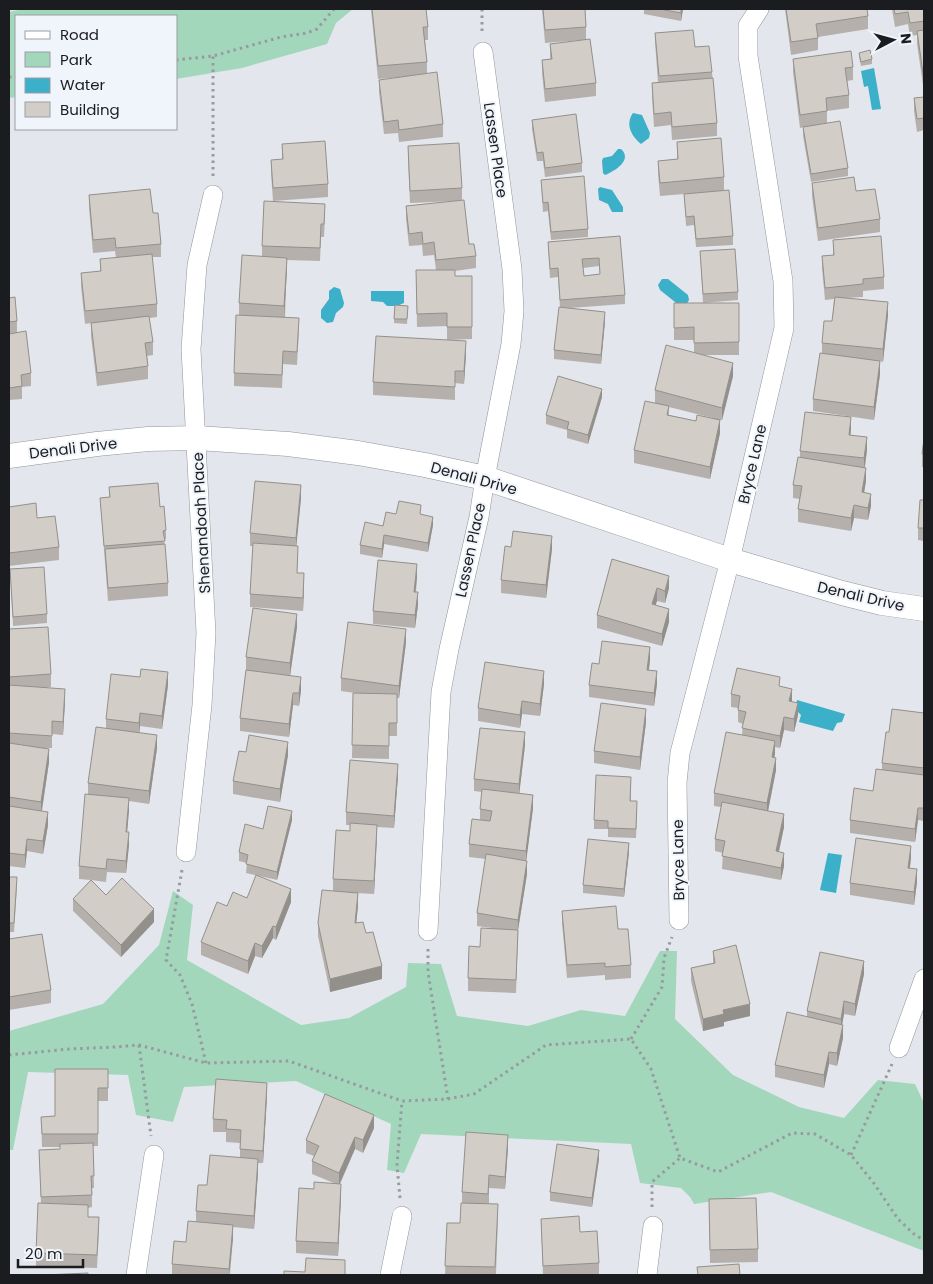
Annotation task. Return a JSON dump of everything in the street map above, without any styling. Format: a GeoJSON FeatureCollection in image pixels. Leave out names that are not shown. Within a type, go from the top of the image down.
{"type":"FeatureCollection","features":[{"type":"Feature","properties":{"kind":"street","name":"Bryce Lane"},"geometry":{"type":"LineString","coordinates":[[679,920],[677,783],[680,753],[730,560],[784,328],[783,281],[748,56],[748,26],[759,9]]}},
{"type":"Feature","properties":{"kind":"street","name":"Lassen Place"},"geometry":{"type":"LineString","coordinates":[[428,931],[441,692],[479,517],[511,344],[514,312],[512,269],[483,52]]}},
{"type":"Feature","properties":{"kind":"street","name":"Shenandoah Place"},"geometry":{"type":"LineString","coordinates":[[186,852],[202,705],[206,633],[191,349],[197,265],[212,195]]}},
{"type":"Feature","properties":{"kind":"street","name":"Denali Drive"},"geometry":{"type":"LineString","coordinates":[[9,456],[148,439],[196,438],[288,444],[358,453],[485,478],[730,560],[842,593],[882,603],[924,609]]}},
{"type":"Feature","properties":{"kind":"street"},"geometry":{"type":"LineString","coordinates":[[900,1048],[924,979]]}},
{"type":"Feature","properties":{"kind":"street"},"geometry":{"type":"LineString","coordinates":[[136,1275],[154,1155]]}},
{"type":"Feature","properties":{"kind":"street"},"geometry":{"type":"LineString","coordinates":[[390,1275],[402,1216]]}},
{"type":"Feature","properties":{"kind":"street"},"geometry":{"type":"LineString","coordinates":[[647,1275],[653,1226]]}},
{"type":"Feature","properties":{"kind":"path"},"geometry":{"type":"LineString","coordinates":[[178,60],[213,56],[281,37],[307,33],[317,29],[334,9]]}},
{"type":"Feature","properties":{"kind":"path"},"geometry":{"type":"LineString","coordinates":[[212,195],[213,56]]}},
{"type":"Feature","properties":{"kind":"path"},"geometry":{"type":"LineString","coordinates":[[186,852],[166,960],[180,975],[192,1004],[206,1064]]}},
{"type":"Feature","properties":{"kind":"path"},"geometry":{"type":"LineString","coordinates":[[631,1039],[662,987],[664,958],[679,920]]}},
{"type":"Feature","properties":{"kind":"path"},"geometry":{"type":"LineString","coordinates":[[428,931],[428,972],[448,1099]]}},
{"type":"Feature","properties":{"kind":"path"},"geometry":{"type":"LineString","coordinates":[[9,1055],[139,1045],[206,1064],[289,1061],[402,1101],[448,1099],[474,1094],[546,1045],[631,1039]]}},
{"type":"Feature","properties":{"kind":"path"},"geometry":{"type":"LineString","coordinates":[[631,1039],[651,1069],[680,1158]]}},
{"type":"Feature","properties":{"kind":"path"},"geometry":{"type":"LineString","coordinates":[[139,1045],[154,1155]]}},
{"type":"Feature","properties":{"kind":"path"},"geometry":{"type":"LineString","coordinates":[[852,1155],[900,1048]]}},
{"type":"Feature","properties":{"kind":"path"},"geometry":{"type":"LineString","coordinates":[[402,1101],[397,1165],[402,1216]]}},
{"type":"Feature","properties":{"kind":"path"},"geometry":{"type":"LineString","coordinates":[[680,1158],[718,1172],[792,1133],[815,1134],[852,1155],[898,1219],[924,1240]]}},
{"type":"Feature","properties":{"kind":"path"},"geometry":{"type":"LineString","coordinates":[[653,1226],[652,1182],[680,1158]]}},
{"type":"Feature","properties":{"kind":"green space"},"geometry":{"type":"Polygon","coordinates":[[[23,9],[353,9],[336,23],[327,44],[242,68],[178,79],[178,15],[15,15],[15,97],[9,98],[9,12],[23,9]]]}},
{"type":"Feature","properties":{"kind":"green space"},"geometry":{"type":"Polygon","coordinates":[[[173,891],[193,905],[187,960],[301,1025],[349,1018],[406,987],[408,963],[441,964],[457,1016],[528,1026],[581,1010],[625,1016],[660,951],[677,951],[675,1019],[733,1075],[799,1107],[844,1118],[878,1080],[915,1084],[924,1103],[924,1251],[771,1192],[694,1204],[681,1188],[640,1183],[631,1144],[421,1134],[404,1173],[387,1170],[391,1124],[296,1081],[184,1087],[173,1122],[136,1115],[128,1075],[28,1072],[13,1150],[9,1150],[9,1031],[103,1004],[159,945],[173,891]]]}},
{"type":"Feature","properties":{"kind":"water"},"geometry":{"type":"Polygon","coordinates":[[[874,68],[881,109],[872,110],[868,86],[864,87],[861,71],[874,68]]]}},
{"type":"Feature","properties":{"kind":"water"},"geometry":{"type":"Polygon","coordinates":[[[633,113],[642,115],[650,133],[649,138],[641,144],[630,130],[629,121],[633,113]]]}},
{"type":"Feature","properties":{"kind":"water"},"geometry":{"type":"Polygon","coordinates":[[[618,149],[621,149],[624,153],[624,161],[618,168],[605,175],[603,173],[603,158],[612,156],[618,149]]]}},
{"type":"Feature","properties":{"kind":"water"},"geometry":{"type":"Polygon","coordinates":[[[600,187],[612,190],[623,207],[623,212],[612,212],[608,204],[599,200],[598,189],[600,187]]]}},
{"type":"Feature","properties":{"kind":"water"},"geometry":{"type":"Polygon","coordinates":[[[662,279],[668,279],[688,295],[689,300],[686,305],[680,306],[660,290],[658,285],[662,279]]]}},
{"type":"Feature","properties":{"kind":"water"},"geometry":{"type":"Polygon","coordinates":[[[334,287],[340,289],[344,303],[343,307],[336,313],[333,322],[327,323],[321,318],[321,310],[329,299],[329,291],[334,287]]]}},
{"type":"Feature","properties":{"kind":"water"},"geometry":{"type":"Polygon","coordinates":[[[371,291],[404,291],[404,303],[397,306],[387,306],[383,302],[371,301],[371,291]]]}},
{"type":"Feature","properties":{"kind":"water"},"geometry":{"type":"Polygon","coordinates":[[[797,700],[845,714],[842,722],[837,723],[833,731],[799,722],[801,715],[795,709],[797,700]]]}},
{"type":"Feature","properties":{"kind":"water"},"geometry":{"type":"Polygon","coordinates":[[[828,853],[842,855],[836,893],[820,890],[828,853]]]}},
{"type":"Feature","properties":{"kind":"building"},"geometry":{"type":"Polygon","coordinates":[[[372,9],[426,9],[428,27],[423,27],[427,62],[378,66],[372,9]]]}},
{"type":"Feature","properties":{"kind":"building"},"geometry":{"type":"Polygon","coordinates":[[[543,9],[585,9],[586,27],[545,30],[543,9]]]}},
{"type":"Feature","properties":{"kind":"building"},"geometry":{"type":"Polygon","coordinates":[[[660,9],[681,9],[681,13],[660,9]]]}},
{"type":"Feature","properties":{"kind":"building"},"geometry":{"type":"Polygon","coordinates":[[[786,9],[867,9],[868,16],[816,24],[818,38],[791,42],[786,9]]]}},
{"type":"Feature","properties":{"kind":"building"},"geometry":{"type":"Polygon","coordinates":[[[894,9],[924,9],[924,21],[910,23],[908,12],[895,14],[894,9]]]}},
{"type":"Feature","properties":{"kind":"building"},"geometry":{"type":"Polygon","coordinates":[[[693,30],[695,47],[709,46],[712,72],[659,76],[655,33],[693,30]]]}},
{"type":"Feature","properties":{"kind":"building"},"geometry":{"type":"Polygon","coordinates":[[[924,30],[924,80],[917,31],[924,30]]]}},
{"type":"Feature","properties":{"kind":"building"},"geometry":{"type":"Polygon","coordinates":[[[590,39],[596,83],[545,89],[542,60],[552,59],[550,44],[590,39]]]}},
{"type":"Feature","properties":{"kind":"building"},"geometry":{"type":"Polygon","coordinates":[[[870,50],[872,59],[861,62],[859,53],[870,50]]]}},
{"type":"Feature","properties":{"kind":"building"},"geometry":{"type":"Polygon","coordinates":[[[851,51],[853,67],[845,68],[849,95],[826,98],[827,111],[800,115],[793,59],[851,51]]]}},
{"type":"Feature","properties":{"kind":"building"},"geometry":{"type":"Polygon","coordinates":[[[437,72],[443,124],[399,130],[398,120],[384,122],[379,80],[437,72]]]}},
{"type":"Feature","properties":{"kind":"building"},"geometry":{"type":"Polygon","coordinates":[[[713,78],[717,123],[672,127],[671,112],[654,114],[652,83],[713,78]]]}},
{"type":"Feature","properties":{"kind":"building"},"geometry":{"type":"Polygon","coordinates":[[[924,97],[924,118],[917,119],[914,98],[924,97]]]}},
{"type":"Feature","properties":{"kind":"building"},"geometry":{"type":"Polygon","coordinates":[[[576,114],[582,163],[545,168],[543,152],[537,153],[532,120],[576,114]]]}},
{"type":"Feature","properties":{"kind":"building"},"geometry":{"type":"Polygon","coordinates":[[[840,121],[848,168],[811,174],[803,127],[840,121]]]}},
{"type":"Feature","properties":{"kind":"building"},"geometry":{"type":"Polygon","coordinates":[[[721,138],[724,177],[660,183],[658,161],[678,159],[677,142],[721,138]]]}},
{"type":"Feature","properties":{"kind":"building"},"geometry":{"type":"Polygon","coordinates":[[[325,141],[328,184],[273,188],[271,160],[283,159],[282,144],[325,141]]]}},
{"type":"Feature","properties":{"kind":"building"},"geometry":{"type":"Polygon","coordinates":[[[459,143],[462,188],[410,191],[408,146],[459,143]]]}},
{"type":"Feature","properties":{"kind":"building"},"geometry":{"type":"Polygon","coordinates":[[[584,176],[588,229],[551,232],[548,202],[543,203],[541,180],[584,176]]]}},
{"type":"Feature","properties":{"kind":"building"},"geometry":{"type":"Polygon","coordinates":[[[854,177],[856,191],[875,189],[880,219],[818,228],[812,183],[854,177]]]}},
{"type":"Feature","properties":{"kind":"building"},"geometry":{"type":"Polygon","coordinates":[[[150,189],[153,213],[158,213],[161,244],[116,248],[115,238],[93,240],[89,195],[150,189]]]}},
{"type":"Feature","properties":{"kind":"building"},"geometry":{"type":"Polygon","coordinates":[[[729,190],[733,236],[696,239],[694,216],[686,217],[684,194],[729,190]]]}},
{"type":"Feature","properties":{"kind":"building"},"geometry":{"type":"Polygon","coordinates":[[[464,200],[469,244],[474,244],[476,256],[436,260],[434,242],[423,244],[422,232],[409,234],[406,206],[464,200]]]}},
{"type":"Feature","properties":{"kind":"building"},"geometry":{"type":"Polygon","coordinates":[[[264,201],[325,204],[324,224],[321,224],[320,248],[262,246],[264,201]]]}},
{"type":"Feature","properties":{"kind":"building"},"geometry":{"type":"Polygon","coordinates":[[[620,236],[625,295],[560,300],[558,268],[550,269],[548,242],[620,236]],[[599,258],[582,259],[584,276],[600,274],[599,258]]]}},
{"type":"Feature","properties":{"kind":"building"},"geometry":{"type":"Polygon","coordinates":[[[881,236],[884,277],[863,279],[863,284],[825,288],[822,256],[834,255],[833,240],[881,236]]]}},
{"type":"Feature","properties":{"kind":"building"},"geometry":{"type":"Polygon","coordinates":[[[735,249],[738,292],[703,294],[700,251],[735,249]]]}},
{"type":"Feature","properties":{"kind":"building"},"geometry":{"type":"Polygon","coordinates":[[[152,254],[157,304],[85,311],[81,273],[101,271],[100,259],[152,254]]]}},
{"type":"Feature","properties":{"kind":"building"},"geometry":{"type":"Polygon","coordinates":[[[242,255],[287,258],[284,306],[239,303],[242,255]]]}},
{"type":"Feature","properties":{"kind":"building"},"geometry":{"type":"Polygon","coordinates":[[[416,270],[455,270],[455,276],[472,276],[472,327],[447,327],[447,313],[417,314],[416,270]]]}},
{"type":"Feature","properties":{"kind":"building"},"geometry":{"type":"Polygon","coordinates":[[[15,297],[17,321],[9,322],[9,298],[15,297]]]}},
{"type":"Feature","properties":{"kind":"building"},"geometry":{"type":"Polygon","coordinates":[[[835,297],[888,302],[883,349],[822,343],[824,321],[832,321],[835,297]]]}},
{"type":"Feature","properties":{"kind":"building"},"geometry":{"type":"Polygon","coordinates":[[[674,303],[739,303],[739,342],[694,343],[694,327],[674,328],[674,303]]]}},
{"type":"Feature","properties":{"kind":"building"},"geometry":{"type":"Polygon","coordinates":[[[395,305],[408,306],[407,319],[394,319],[395,305]]]}},
{"type":"Feature","properties":{"kind":"building"},"geometry":{"type":"Polygon","coordinates":[[[559,307],[605,312],[601,355],[554,350],[559,307]]]}},
{"type":"Feature","properties":{"kind":"building"},"geometry":{"type":"Polygon","coordinates":[[[236,315],[299,318],[297,352],[283,351],[282,375],[234,373],[236,315]]]}},
{"type":"Feature","properties":{"kind":"building"},"geometry":{"type":"Polygon","coordinates":[[[149,316],[153,342],[145,343],[148,366],[97,373],[91,323],[149,316]]]}},
{"type":"Feature","properties":{"kind":"building"},"geometry":{"type":"Polygon","coordinates":[[[26,331],[31,373],[21,375],[22,386],[9,388],[9,334],[26,331]]]}},
{"type":"Feature","properties":{"kind":"building"},"geometry":{"type":"Polygon","coordinates":[[[376,336],[466,341],[464,371],[455,371],[455,387],[373,382],[376,336]]]}},
{"type":"Feature","properties":{"kind":"building"},"geometry":{"type":"Polygon","coordinates":[[[666,345],[733,363],[722,408],[655,390],[666,345]]]}},
{"type":"Feature","properties":{"kind":"building"},"geometry":{"type":"Polygon","coordinates":[[[820,353],[880,361],[874,407],[813,399],[820,353]]]}},
{"type":"Feature","properties":{"kind":"building"},"geometry":{"type":"Polygon","coordinates":[[[558,376],[602,389],[588,435],[567,429],[569,422],[546,415],[558,376]]]}},
{"type":"Feature","properties":{"kind":"building"},"geometry":{"type":"Polygon","coordinates":[[[645,401],[669,406],[667,415],[696,421],[697,415],[720,420],[710,467],[634,450],[645,401]]]}},
{"type":"Feature","properties":{"kind":"building"},"geometry":{"type":"Polygon","coordinates":[[[805,412],[851,417],[849,435],[867,437],[864,458],[800,451],[805,412]]]}},
{"type":"Feature","properties":{"kind":"building"},"geometry":{"type":"Polygon","coordinates":[[[798,457],[866,468],[862,492],[871,494],[868,508],[854,505],[851,518],[798,509],[802,486],[793,485],[798,457]]]}},
{"type":"Feature","properties":{"kind":"building"},"geometry":{"type":"Polygon","coordinates":[[[255,481],[301,485],[296,538],[250,533],[255,481]]]}},
{"type":"Feature","properties":{"kind":"building"},"geometry":{"type":"Polygon","coordinates":[[[158,483],[160,507],[164,506],[166,530],[163,531],[165,541],[104,546],[100,498],[110,497],[109,487],[158,483]]]}},
{"type":"Feature","properties":{"kind":"building"},"geometry":{"type":"Polygon","coordinates":[[[920,500],[924,500],[924,528],[918,528],[920,500]]]}},
{"type":"Feature","properties":{"kind":"building"},"geometry":{"type":"Polygon","coordinates":[[[399,501],[421,505],[420,514],[433,517],[428,543],[384,535],[382,549],[360,545],[365,522],[383,526],[386,512],[396,514],[399,501]]]}},
{"type":"Feature","properties":{"kind":"building"},"geometry":{"type":"Polygon","coordinates":[[[36,503],[37,518],[55,516],[59,547],[9,553],[9,507],[36,503]]]}},
{"type":"Feature","properties":{"kind":"building"},"geometry":{"type":"Polygon","coordinates":[[[513,531],[552,536],[546,585],[501,580],[505,546],[511,547],[513,531]]]}},
{"type":"Feature","properties":{"kind":"building"},"geometry":{"type":"Polygon","coordinates":[[[253,543],[298,546],[297,573],[304,573],[303,598],[250,594],[253,543]]]}},
{"type":"Feature","properties":{"kind":"building"},"geometry":{"type":"Polygon","coordinates":[[[165,544],[168,583],[108,588],[105,549],[165,544]]]}},
{"type":"Feature","properties":{"kind":"building"},"geometry":{"type":"Polygon","coordinates":[[[612,559],[669,576],[665,591],[657,588],[652,604],[669,609],[662,634],[597,615],[612,559]]]}},
{"type":"Feature","properties":{"kind":"building"},"geometry":{"type":"Polygon","coordinates":[[[378,560],[417,564],[414,592],[418,592],[415,615],[373,611],[378,560]]]}},
{"type":"Feature","properties":{"kind":"building"},"geometry":{"type":"Polygon","coordinates":[[[44,567],[47,614],[13,617],[10,569],[44,567]]]}},
{"type":"Feature","properties":{"kind":"building"},"geometry":{"type":"Polygon","coordinates":[[[253,608],[297,614],[290,663],[246,657],[253,608]]]}},
{"type":"Feature","properties":{"kind":"building"},"geometry":{"type":"Polygon","coordinates":[[[348,622],[406,629],[399,686],[341,678],[348,622]]]}},
{"type":"Feature","properties":{"kind":"building"},"geometry":{"type":"Polygon","coordinates":[[[48,627],[51,674],[9,677],[9,629],[48,627]]]}},
{"type":"Feature","properties":{"kind":"building"},"geometry":{"type":"Polygon","coordinates":[[[602,641],[650,647],[647,670],[657,671],[654,693],[589,685],[592,663],[599,664],[602,641]]]}},
{"type":"Feature","properties":{"kind":"building"},"geometry":{"type":"Polygon","coordinates":[[[485,662],[544,671],[540,704],[522,701],[520,715],[478,708],[485,662]]]}},
{"type":"Feature","properties":{"kind":"building"},"geometry":{"type":"Polygon","coordinates":[[[737,668],[780,677],[779,686],[792,689],[789,701],[798,703],[794,719],[784,717],[780,736],[742,728],[746,712],[738,710],[740,696],[731,694],[737,668]]]}},
{"type":"Feature","properties":{"kind":"building"},"geometry":{"type":"Polygon","coordinates":[[[141,669],[168,672],[162,716],[140,713],[139,723],[106,719],[111,674],[140,677],[141,669]]]}},
{"type":"Feature","properties":{"kind":"building"},"geometry":{"type":"Polygon","coordinates":[[[246,670],[301,677],[299,693],[293,693],[289,724],[240,718],[246,670]]]}},
{"type":"Feature","properties":{"kind":"building"},"geometry":{"type":"Polygon","coordinates":[[[9,685],[65,689],[63,722],[52,721],[52,736],[9,733],[9,685]]]}},
{"type":"Feature","properties":{"kind":"building"},"geometry":{"type":"Polygon","coordinates":[[[353,693],[397,694],[397,723],[389,723],[389,746],[352,745],[353,693]]]}},
{"type":"Feature","properties":{"kind":"building"},"geometry":{"type":"Polygon","coordinates":[[[601,703],[646,709],[640,757],[594,751],[601,703]]]}},
{"type":"Feature","properties":{"kind":"building"},"geometry":{"type":"Polygon","coordinates":[[[892,709],[924,713],[924,768],[882,763],[886,732],[889,732],[892,709]]]}},
{"type":"Feature","properties":{"kind":"building"},"geometry":{"type":"Polygon","coordinates":[[[96,727],[157,735],[149,791],[88,783],[96,727]]]}},
{"type":"Feature","properties":{"kind":"building"},"geometry":{"type":"Polygon","coordinates":[[[480,728],[525,732],[519,784],[474,779],[480,728]]]}},
{"type":"Feature","properties":{"kind":"building"},"geometry":{"type":"Polygon","coordinates":[[[726,732],[775,741],[772,757],[776,758],[767,803],[714,793],[726,732]]]}},
{"type":"Feature","properties":{"kind":"building"},"geometry":{"type":"Polygon","coordinates":[[[249,735],[288,742],[280,789],[233,781],[239,751],[246,752],[249,735]]]}},
{"type":"Feature","properties":{"kind":"building"},"geometry":{"type":"Polygon","coordinates":[[[9,743],[49,749],[41,802],[9,797],[9,743]]]}},
{"type":"Feature","properties":{"kind":"building"},"geometry":{"type":"Polygon","coordinates":[[[350,760],[398,764],[394,816],[346,812],[350,760]]]}},
{"type":"Feature","properties":{"kind":"building"},"geometry":{"type":"Polygon","coordinates":[[[876,769],[924,775],[924,808],[918,808],[915,829],[850,820],[854,788],[873,791],[876,769]]]}},
{"type":"Feature","properties":{"kind":"building"},"geometry":{"type":"Polygon","coordinates":[[[596,775],[631,777],[630,801],[637,801],[636,829],[608,828],[608,821],[594,820],[596,775]]]}},
{"type":"Feature","properties":{"kind":"building"},"geometry":{"type":"Polygon","coordinates":[[[482,789],[533,795],[526,851],[469,844],[472,819],[490,821],[492,811],[480,809],[482,789]]]}},
{"type":"Feature","properties":{"kind":"building"},"geometry":{"type":"Polygon","coordinates":[[[85,794],[129,798],[126,832],[129,832],[126,861],[107,859],[106,869],[79,866],[85,794]]]}},
{"type":"Feature","properties":{"kind":"building"},"geometry":{"type":"Polygon","coordinates":[[[722,802],[784,814],[776,851],[784,853],[781,868],[722,856],[725,841],[715,839],[722,802]]]}},
{"type":"Feature","properties":{"kind":"building"},"geometry":{"type":"Polygon","coordinates":[[[9,806],[48,812],[43,841],[27,839],[25,855],[9,853],[9,806]]]}},
{"type":"Feature","properties":{"kind":"building"},"geometry":{"type":"Polygon","coordinates":[[[268,806],[292,811],[277,872],[246,864],[248,855],[239,852],[245,824],[263,829],[268,806]]]}},
{"type":"Feature","properties":{"kind":"building"},"geometry":{"type":"Polygon","coordinates":[[[350,823],[377,825],[374,881],[333,879],[336,830],[350,831],[350,823]]]}},
{"type":"Feature","properties":{"kind":"building"},"geometry":{"type":"Polygon","coordinates":[[[856,838],[911,846],[908,868],[917,869],[914,892],[850,883],[856,838]]]}},
{"type":"Feature","properties":{"kind":"building"},"geometry":{"type":"Polygon","coordinates":[[[588,839],[629,843],[624,889],[583,885],[588,839]]]}},
{"type":"Feature","properties":{"kind":"building"},"geometry":{"type":"Polygon","coordinates":[[[486,854],[527,861],[518,920],[477,913],[486,854]]]}},
{"type":"Feature","properties":{"kind":"building"},"geometry":{"type":"Polygon","coordinates":[[[256,875],[291,889],[276,927],[273,926],[262,946],[255,943],[248,961],[201,942],[217,902],[227,906],[233,892],[247,898],[256,875]]]}},
{"type":"Feature","properties":{"kind":"building"},"geometry":{"type":"Polygon","coordinates":[[[9,877],[17,877],[14,923],[9,923],[9,877]]]}},
{"type":"Feature","properties":{"kind":"building"},"geometry":{"type":"Polygon","coordinates":[[[122,878],[154,909],[121,945],[73,899],[91,880],[106,895],[122,878]]]}},
{"type":"Feature","properties":{"kind":"building"},"geometry":{"type":"Polygon","coordinates":[[[322,890],[358,893],[355,923],[363,922],[366,933],[373,932],[382,966],[330,979],[318,923],[322,890]]]}},
{"type":"Feature","properties":{"kind":"building"},"geometry":{"type":"Polygon","coordinates":[[[616,906],[618,929],[628,929],[631,965],[605,967],[605,963],[567,965],[562,911],[616,906]]]}},
{"type":"Feature","properties":{"kind":"building"},"geometry":{"type":"Polygon","coordinates":[[[481,928],[518,930],[516,980],[468,978],[469,946],[480,947],[481,928]]]}},
{"type":"Feature","properties":{"kind":"building"},"geometry":{"type":"Polygon","coordinates":[[[42,934],[51,990],[9,997],[9,939],[42,934]]]}},
{"type":"Feature","properties":{"kind":"building"},"geometry":{"type":"Polygon","coordinates":[[[736,945],[750,1004],[723,1010],[724,1014],[703,1019],[691,968],[715,963],[713,951],[736,945]]]}},
{"type":"Feature","properties":{"kind":"building"},"geometry":{"type":"Polygon","coordinates":[[[820,952],[864,961],[855,1004],[844,1001],[841,1019],[807,1011],[820,952]]]}},
{"type":"Feature","properties":{"kind":"building"},"geometry":{"type":"Polygon","coordinates":[[[787,1012],[843,1025],[837,1053],[829,1052],[824,1075],[775,1065],[787,1012]]]}},
{"type":"Feature","properties":{"kind":"building"},"geometry":{"type":"Polygon","coordinates":[[[55,1069],[108,1069],[108,1088],[98,1088],[98,1134],[42,1134],[41,1117],[55,1116],[55,1069]]]}},
{"type":"Feature","properties":{"kind":"building"},"geometry":{"type":"Polygon","coordinates":[[[216,1079],[267,1083],[263,1151],[240,1149],[241,1130],[226,1129],[227,1120],[213,1119],[216,1079]]]}},
{"type":"Feature","properties":{"kind":"building"},"geometry":{"type":"Polygon","coordinates":[[[325,1094],[374,1115],[363,1140],[355,1137],[339,1173],[312,1161],[319,1146],[306,1140],[325,1094]]]}},
{"type":"Feature","properties":{"kind":"building"},"geometry":{"type":"Polygon","coordinates":[[[466,1132],[508,1135],[505,1177],[489,1175],[488,1194],[462,1192],[466,1132]]]}},
{"type":"Feature","properties":{"kind":"building"},"geometry":{"type":"Polygon","coordinates":[[[93,1143],[94,1176],[91,1176],[92,1195],[41,1197],[39,1150],[60,1149],[60,1144],[93,1143]]]}},
{"type":"Feature","properties":{"kind":"building"},"geometry":{"type":"Polygon","coordinates":[[[557,1144],[599,1150],[592,1198],[550,1192],[557,1144]]]}},
{"type":"Feature","properties":{"kind":"building"},"geometry":{"type":"Polygon","coordinates":[[[210,1155],[258,1159],[254,1216],[196,1211],[198,1185],[207,1185],[210,1155]]]}},
{"type":"Feature","properties":{"kind":"building"},"geometry":{"type":"Polygon","coordinates":[[[314,1182],[341,1184],[338,1243],[296,1241],[299,1188],[314,1189],[314,1182]]]}},
{"type":"Feature","properties":{"kind":"building"},"geometry":{"type":"Polygon","coordinates":[[[756,1198],[758,1249],[710,1250],[709,1199],[756,1198]]]}},
{"type":"Feature","properties":{"kind":"building"},"geometry":{"type":"Polygon","coordinates":[[[38,1203],[88,1205],[88,1217],[99,1217],[97,1255],[36,1253],[38,1203]]]}},
{"type":"Feature","properties":{"kind":"building"},"geometry":{"type":"Polygon","coordinates":[[[461,1203],[498,1204],[495,1267],[445,1266],[447,1223],[460,1223],[461,1203]]]}},
{"type":"Feature","properties":{"kind":"building"},"geometry":{"type":"Polygon","coordinates":[[[579,1216],[580,1232],[597,1231],[599,1263],[543,1266],[541,1219],[579,1216]]]}},
{"type":"Feature","properties":{"kind":"building"},"geometry":{"type":"Polygon","coordinates":[[[188,1221],[233,1225],[229,1269],[172,1264],[174,1241],[186,1242],[188,1221]]]}},
{"type":"Feature","properties":{"kind":"building"},"geometry":{"type":"Polygon","coordinates":[[[306,1258],[345,1260],[345,1275],[284,1275],[284,1271],[305,1272],[306,1258]]]}},
{"type":"Feature","properties":{"kind":"building"},"geometry":{"type":"Polygon","coordinates":[[[739,1264],[740,1275],[698,1275],[697,1267],[739,1264]]]}},
{"type":"Feature","properties":{"kind":"building"},"geometry":{"type":"Polygon","coordinates":[[[88,1273],[88,1275],[44,1275],[88,1273]]]}}]}
